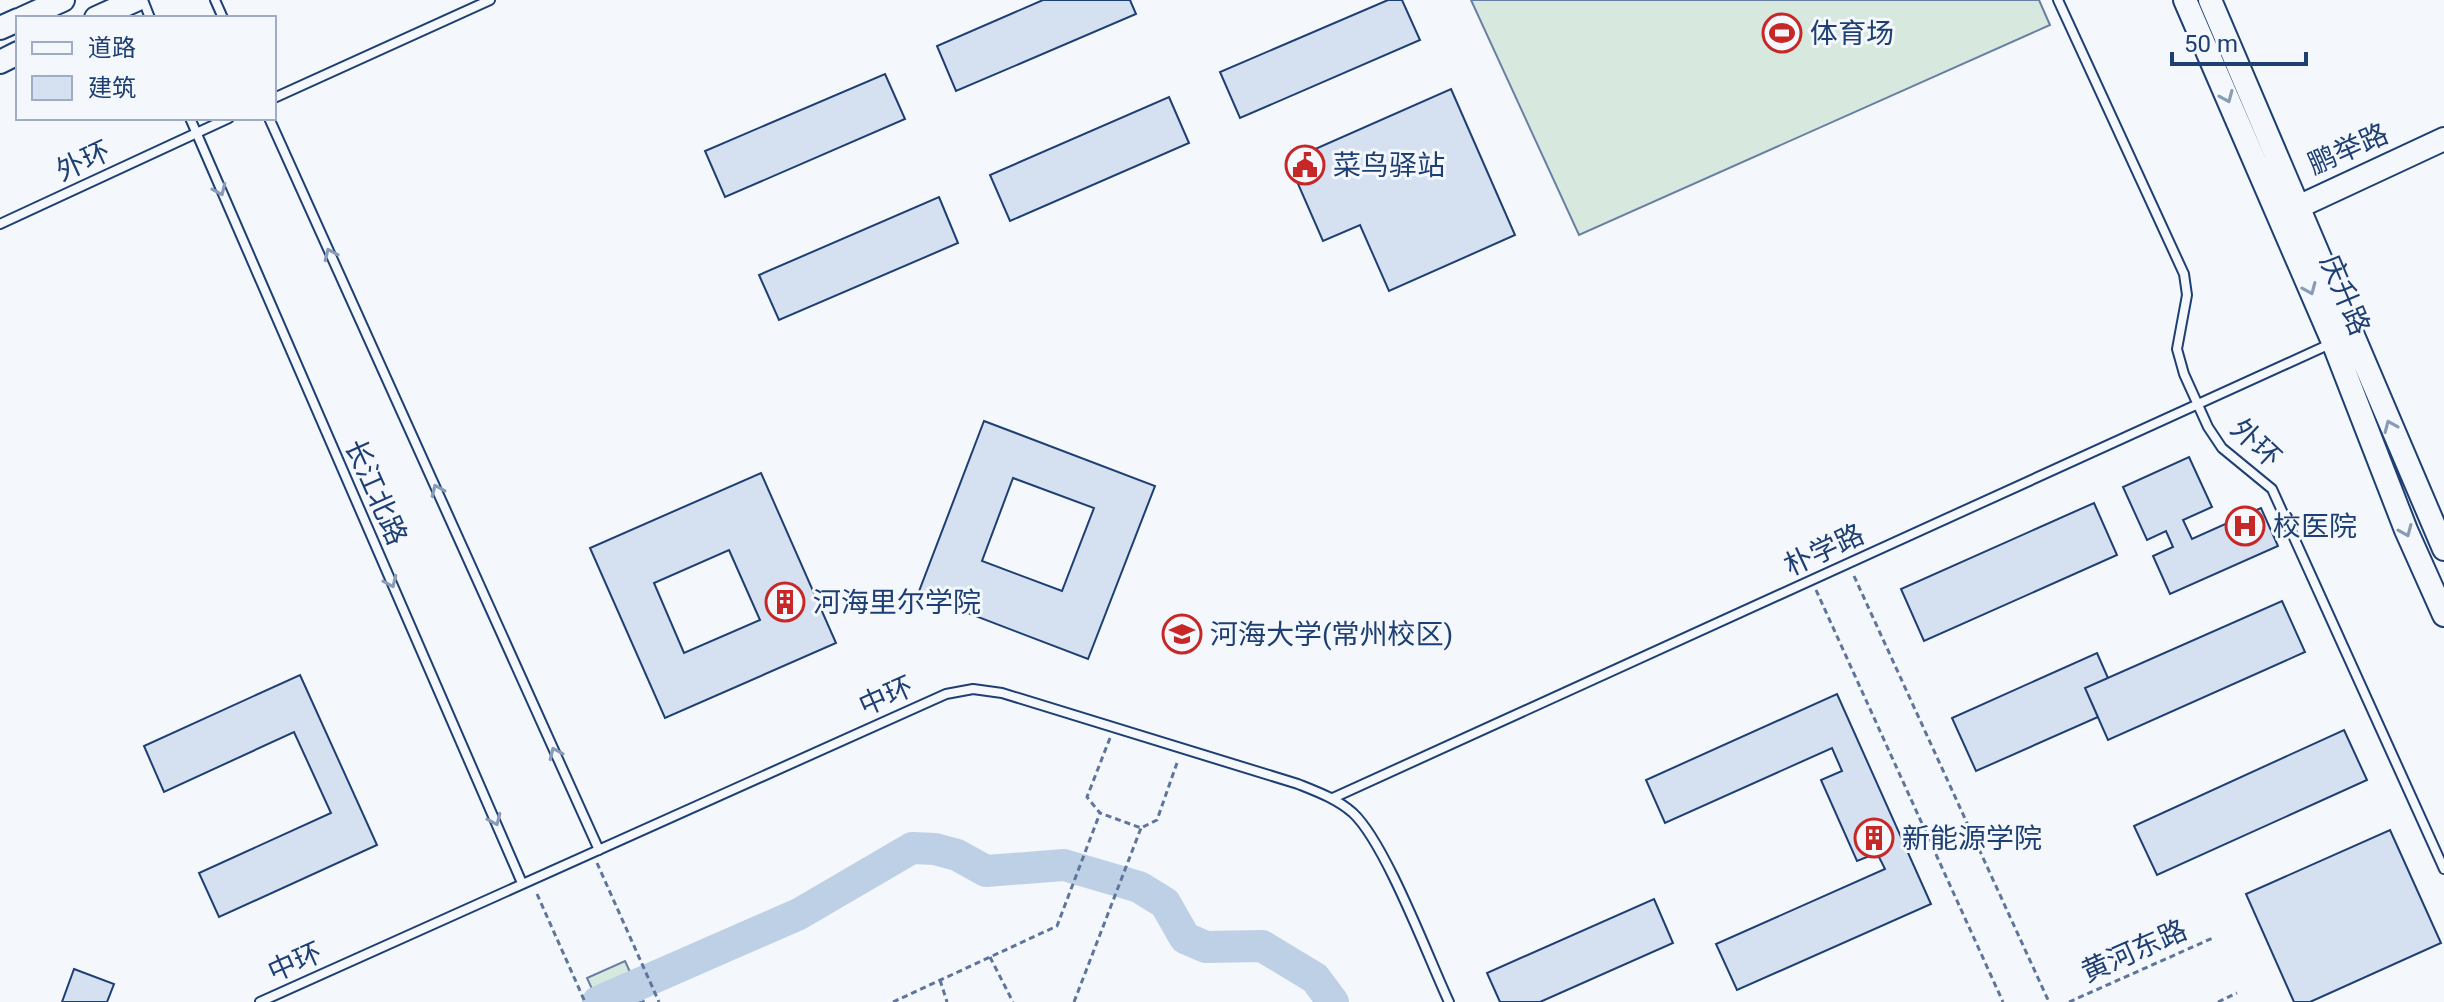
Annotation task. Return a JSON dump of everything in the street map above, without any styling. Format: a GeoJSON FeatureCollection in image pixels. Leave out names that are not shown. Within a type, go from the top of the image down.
{"type":"FeatureCollection","features":[{"type":"Feature","properties":{"kind":"main road"},"geometry":{"type":"LineString","coordinates":[[27,16],[63,0]]}},
{"type":"Feature","properties":{"kind":"main road"},"geometry":{"type":"LineString","coordinates":[[100,16],[136,0]]}},
{"type":"Feature","properties":{"kind":"main road","name":"庆升路"},"geometry":{"type":"LineString","coordinates":[[2185,0],[2444,549]]}},
{"type":"Feature","properties":{"kind":"main road","name":"庆升路"},"geometry":{"type":"LineString","coordinates":[[2210,0],[2333,342],[2406,530],[2444,615]]}},
{"type":"Feature","properties":{"kind":"main road","name":"鹏举路"},"geometry":{"type":"LineString","coordinates":[[2287,212],[2444,139]]}},
{"type":"Feature","properties":{"kind":"lane"},"geometry":{"type":"LineString","coordinates":[[276,97],[490,0]]}},
{"type":"Feature","properties":{"kind":"lane","name":"外环"},"geometry":{"type":"LineString","coordinates":[[2058,0],[2184,274],[2187,295],[2177,349],[2196,403],[2222,448],[2272,489],[2444,869]]}},
{"type":"Feature","properties":{"kind":"lane","name":"长江北路"},"geometry":{"type":"LineString","coordinates":[[191,120],[526,881]]}},
{"type":"Feature","properties":{"kind":"lane","name":"外环"},"geometry":{"type":"LineString","coordinates":[[0,224],[224,120]]}},
{"type":"Feature","properties":{"kind":"lane","name":"长江北路"},"geometry":{"type":"LineString","coordinates":[[270,120],[596,851]]}},
{"type":"Feature","properties":{"kind":"lane","name":"朴学路"},"geometry":{"type":"LineString","coordinates":[[1333,798],[2333,342]]}},
{"type":"Feature","properties":{"kind":"lane","name":"中环"},"geometry":{"type":"LineString","coordinates":[[260,1002],[946,694],[973,689],[1002,693],[1333,798],[1355,815],[1375,843],[1449,1002]]}},
{"type":"Feature","properties":{"kind":"path"},"geometry":{"type":"LineString","coordinates":[[1848,563],[2049,1002]]}},
{"type":"Feature","properties":{"kind":"path"},"geometry":{"type":"LineString","coordinates":[[1811,579],[2003,1002]]}},
{"type":"Feature","properties":{"kind":"path"},"geometry":{"type":"LineString","coordinates":[[1114,727],[1087,797],[1100,813],[1141,828]]}},
{"type":"Feature","properties":{"kind":"path"},"geometry":{"type":"LineString","coordinates":[[1074,1002],[1141,828],[1157,820],[1183,748]]}},
{"type":"Feature","properties":{"kind":"path"},"geometry":{"type":"LineString","coordinates":[[893,1002],[1057,926],[1100,813]]}},
{"type":"Feature","properties":{"kind":"path"},"geometry":{"type":"LineString","coordinates":[[596,851],[658,1001]]}},
{"type":"Feature","properties":{"kind":"path"},"geometry":{"type":"LineString","coordinates":[[526,881],[585,1002]]}},
{"type":"Feature","properties":{"kind":"path","name":"黄河东路"},"geometry":{"type":"LineString","coordinates":[[2069,1002],[2215,937]]}},
{"type":"Feature","properties":{"kind":"path"},"geometry":{"type":"LineString","coordinates":[[992,956],[1013,1002]]}},
{"type":"Feature","properties":{"kind":"path"},"geometry":{"type":"LineString","coordinates":[[938,981],[947,1002]]}},
{"type":"Feature","properties":{"kind":"path"},"geometry":{"type":"LineString","coordinates":[[2218,1002],[2237,993]]}},
{"type":"Feature","properties":{"kind":"green space"},"geometry":{"type":"Polygon","coordinates":[[[1471,0],[2039,0],[2050,25],[1579,235],[1471,0]]]}},
{"type":"Feature","properties":{"kind":"green space"},"geometry":{"type":"Polygon","coordinates":[[[625,961],[644,1002],[598,1002],[587,978],[625,961]]]}},
{"type":"Feature","properties":{"kind":"building"},"geometry":{"type":"Polygon","coordinates":[[[1043,0],[1130,0],[1136,14],[956,91],[937,46],[1043,0]]]}},
{"type":"Feature","properties":{"kind":"building"},"geometry":{"type":"Polygon","coordinates":[[[1388,0],[1402,0],[1420,40],[1240,118],[1220,72],[1388,0]]]}},
{"type":"Feature","properties":{"kind":"building"},"geometry":{"type":"Polygon","coordinates":[[[885,74],[905,119],[725,197],[705,151],[885,74]]]}},
{"type":"Feature","properties":{"kind":"building"},"geometry":{"type":"Polygon","coordinates":[[[1451,89],[1515,235],[1389,291],[1360,225],[1323,241],[1288,161],[1451,89]]]}},
{"type":"Feature","properties":{"kind":"building"},"geometry":{"type":"Polygon","coordinates":[[[1169,97],[1189,143],[1010,221],[990,175],[1169,97]]]}},
{"type":"Feature","properties":{"kind":"building"},"geometry":{"type":"Polygon","coordinates":[[[939,197],[958,243],[779,320],[759,275],[939,197]]]}},
{"type":"Feature","properties":{"kind":"building"},"geometry":{"type":"Polygon","coordinates":[[[984,421],[1155,486],[1088,659],[918,594],[984,421]],[[1013,478],[982,561],[1062,591],[1094,508],[1013,478]]]}},
{"type":"Feature","properties":{"kind":"building","name":"校医院"},"geometry":{"type":"Polygon","coordinates":[[[2189,457],[2212,507],[2183,520],[2192,539],[2261,508],[2278,546],[2170,594],[2153,556],[2173,547],[2166,531],[2147,540],[2123,487],[2189,457]]]}},
{"type":"Feature","properties":{"kind":"building","name":"河海里尔学院"},"geometry":{"type":"Polygon","coordinates":[[[761,473],[836,643],[665,718],[590,548],[761,473]],[[729,550],[654,583],[684,653],[760,620],[729,550]]]}},
{"type":"Feature","properties":{"kind":"building"},"geometry":{"type":"Polygon","coordinates":[[[2094,503],[2117,555],[1924,641],[1901,589],[2094,503]]]}},
{"type":"Feature","properties":{"kind":"building"},"geometry":{"type":"Polygon","coordinates":[[[2282,601],[2305,652],[2108,740],[2085,688],[2282,601]]]}},
{"type":"Feature","properties":{"kind":"building"},"geometry":{"type":"Polygon","coordinates":[[[2097,653],[2108,678],[2085,688],[2098,717],[1976,771],[1952,718],[2097,653]]]}},
{"type":"Feature","properties":{"kind":"building"},"geometry":{"type":"Polygon","coordinates":[[[300,675],[377,845],[219,917],[199,873],[331,813],[294,732],[164,792],[144,746],[300,675]]]}},
{"type":"Feature","properties":{"kind":"building","name":"新能源学院"},"geometry":{"type":"Polygon","coordinates":[[[1837,694],[1931,904],[1737,990],[1716,944],[1885,869],[1877,853],[1857,861],[1821,780],[1842,771],[1832,748],[1665,823],[1646,780],[1837,694]]]}},
{"type":"Feature","properties":{"kind":"building"},"geometry":{"type":"Polygon","coordinates":[[[2344,730],[2367,780],[2157,875],[2134,826],[2344,730]]]}},
{"type":"Feature","properties":{"kind":"building"},"geometry":{"type":"Polygon","coordinates":[[[2390,830],[2441,943],[2310,1002],[2294,1002],[2246,894],[2390,830]]]}},
{"type":"Feature","properties":{"kind":"building"},"geometry":{"type":"Polygon","coordinates":[[[1654,899],[1673,943],[1540,1002],[1500,1002],[1487,973],[1654,899]]]}},
{"type":"Feature","properties":{"kind":"building"},"geometry":{"type":"Polygon","coordinates":[[[74,969],[114,984],[107,1002],[62,1002],[74,969]]]}},
{"type":"Feature","properties":{"kind":"waterway"},"geometry":{"type":"LineString","coordinates":[[598,1002],[799,914],[912,848],[935,849],[957,855],[986,871],[1064,865],[1139,887],[1165,903],[1185,938],[1206,947],[1262,946],[1315,978],[1333,1002]]}},
{"type":"Feature","properties":{"kind":"place","name":"体育场"},"geometry":{"type":"Point","coordinates":[1782,33]}},
{"type":"Feature","properties":{"kind":"place","name":"菜鸟驿站"},"geometry":{"type":"Point","coordinates":[1305,165]}},
{"type":"Feature","properties":{"kind":"place","name":"校医院"},"geometry":{"type":"Point","coordinates":[2245,526]}},
{"type":"Feature","properties":{"kind":"place","name":"河海里尔学院"},"geometry":{"type":"Point","coordinates":[785,602]}},
{"type":"Feature","properties":{"kind":"place","name":"河海大学(常州校区)"},"geometry":{"type":"Point","coordinates":[1182,634]}},
{"type":"Feature","properties":{"kind":"place","name":"新能源学院"},"geometry":{"type":"Point","coordinates":[1874,838]}}]}
